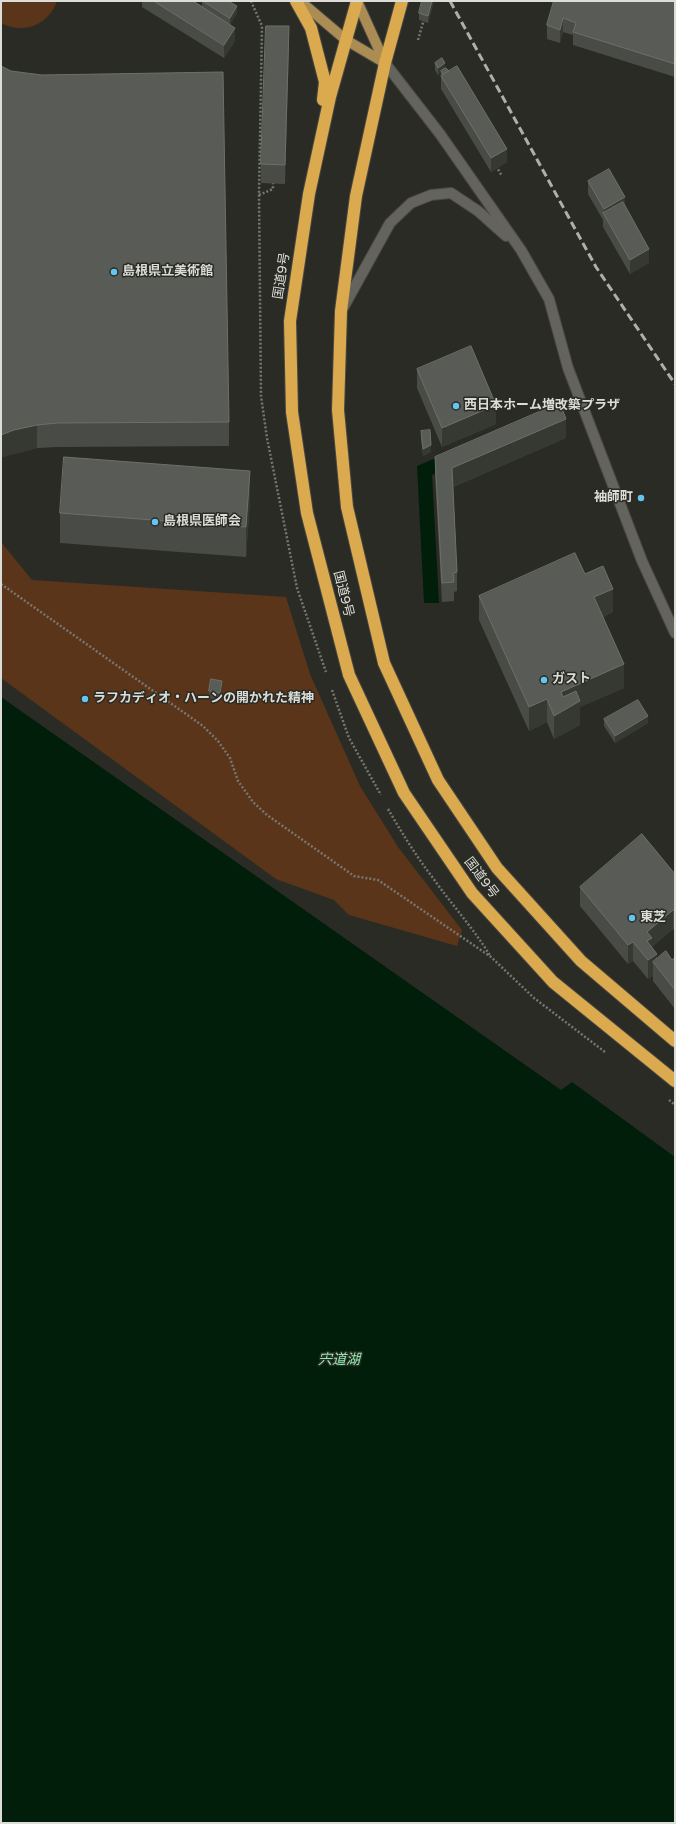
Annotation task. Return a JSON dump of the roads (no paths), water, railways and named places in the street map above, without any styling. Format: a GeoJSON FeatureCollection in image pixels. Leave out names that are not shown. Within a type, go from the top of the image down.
{"type":"FeatureCollection","features":[{"type":"Feature","properties":{"kind":"highway"},"geometry":{"type":"LineString","coordinates":[[296,1],[311,28],[325,82],[317,155]]}},
{"type":"Feature","properties":{"kind":"highway","name":"国道9号"},"geometry":{"type":"LineString","coordinates":[[357,1],[330,97],[317,155],[309,194],[290,321],[292,412],[307,513],[349,675],[404,793],[472,893],[553,982],[675,1081]]}},
{"type":"Feature","properties":{"kind":"highway","name":"国道9号"},"geometry":{"type":"LineString","coordinates":[[402,1],[385,62],[356,196],[341,311],[338,410],[347,507],[384,663],[438,780],[497,868],[581,962],[675,1040]]}},
{"type":"Feature","properties":{"kind":"main road"},"geometry":{"type":"LineString","coordinates":[[300,1],[346,40],[385,62]]}},
{"type":"Feature","properties":{"kind":"main road"},"geometry":{"type":"LineString","coordinates":[[357,1],[385,62]]}},
{"type":"Feature","properties":{"kind":"street"},"geometry":{"type":"LineString","coordinates":[[385,62],[440,134],[521,250],[549,299],[568,368],[642,561],[675,633]]}},
{"type":"Feature","properties":{"kind":"street"},"geometry":{"type":"LineString","coordinates":[[341,311],[390,223],[411,203],[431,195],[451,193],[478,211],[521,250]]}},
{"type":"Feature","properties":{"kind":"water"},"geometry":{"type":"Polygon","coordinates":[[[547,410],[552,422],[432,475],[439,603],[424,603],[417,466],[547,410]]]}},
{"type":"Feature","properties":{"kind":"water","name":"宍道湖"},"geometry":{"type":"Polygon","coordinates":[[[1,697],[561,1090],[572,1082],[675,1157],[675,1823],[1,1823],[1,697]]]}},
{"type":"Feature","properties":{"kind":"railway"},"geometry":{"type":"LineString","coordinates":[[450,1],[596,267],[675,384]]}},
{"type":"Feature","properties":{"kind":"place","name":"島根県立美術館"},"geometry":{"type":"Point","coordinates":[114,272]}},
{"type":"Feature","properties":{"kind":"place","name":"西日本ホーム増改築プラザ"},"geometry":{"type":"Point","coordinates":[456,406]}},
{"type":"Feature","properties":{"kind":"place","name":"袖師町"},"geometry":{"type":"Point","coordinates":[641,498]}},
{"type":"Feature","properties":{"kind":"place","name":"島根県医師会"},"geometry":{"type":"Point","coordinates":[155,522]}},
{"type":"Feature","properties":{"kind":"place","name":"ガスト"},"geometry":{"type":"Point","coordinates":[544,680]}},
{"type":"Feature","properties":{"kind":"place","name":"ラフカディオ・ハーンの開かれた精神"},"geometry":{"type":"Point","coordinates":[85,699]}},
{"type":"Feature","properties":{"kind":"place","name":"東芝"},"geometry":{"type":"Point","coordinates":[632,918]}}]}
